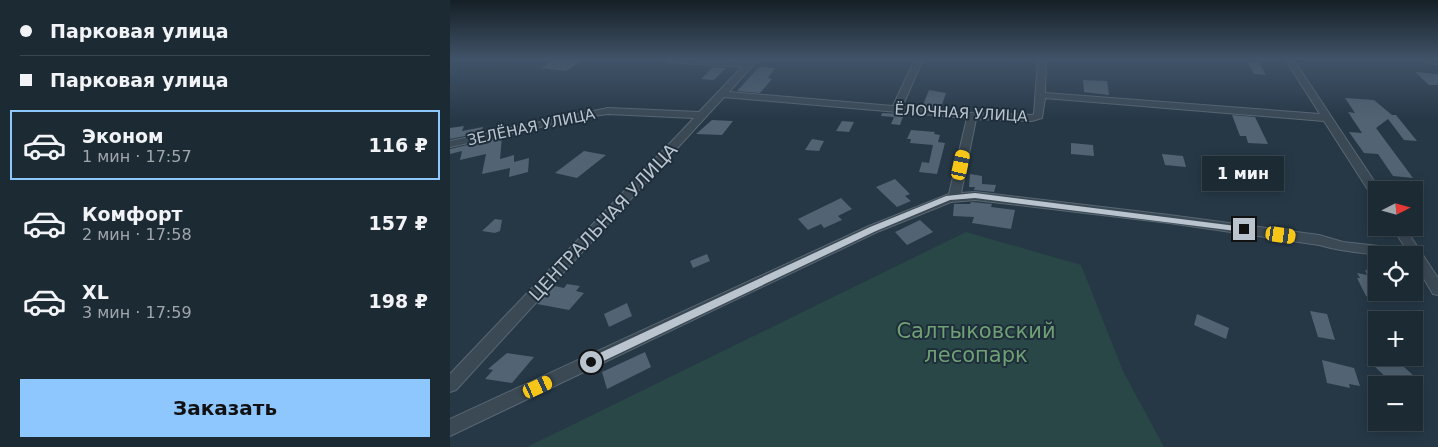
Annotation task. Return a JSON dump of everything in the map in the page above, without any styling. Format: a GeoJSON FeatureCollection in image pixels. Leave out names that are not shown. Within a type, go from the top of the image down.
{"type":"FeatureCollection","features":[{"type":"Feature","properties":{"kind":"street","name":"ЦЕНТРАЛЬНАЯ УЛИЦА"},"geometry":{"type":"LineString","coordinates":[[450,385],[735,80]]}},
{"type":"Feature","properties":{"kind":"street"},"geometry":{"type":"LineString","coordinates":[[896,109],[909,80]]}},
{"type":"Feature","properties":{"kind":"street"},"geometry":{"type":"LineString","coordinates":[[1040,95],[1041,80]]}},
{"type":"Feature","properties":{"kind":"street"},"geometry":{"type":"LineString","coordinates":[[1304,80],[1368,181]]}},
{"type":"Feature","properties":{"kind":"street","name":"ЁЛОЧНАЯ УЛИЦА"},"geometry":{"type":"LineString","coordinates":[[723,94],[972,116],[1032,118],[1040,116],[1040,95],[1329,118]]}},
{"type":"Feature","properties":{"kind":"street","name":"ЗЕЛЁНАЯ УЛИЦА"},"geometry":{"type":"LineString","coordinates":[[450,144],[586,114],[608,111],[702,115]]}},
{"type":"Feature","properties":{"kind":"street"},"geometry":{"type":"LineString","coordinates":[[954,197],[972,116]]}},
{"type":"Feature","properties":{"kind":"street"},"geometry":{"type":"LineString","coordinates":[[450,428],[873,229],[954,197],[975,196],[1169,219],[1319,240],[1343,247],[1368,250]]}},
{"type":"Feature","properties":{"kind":"street"},"geometry":{"type":"LineString","coordinates":[[1423,266],[1438,290]]}},
{"type":"Feature","properties":{"kind":"green space","name":"Салтыковский лесопарк"},"geometry":{"type":"Polygon","coordinates":[[[966,232],[1081,265],[1123,371],[1164,447],[527,447],[966,232]]]}},
{"type":"Feature","properties":{"kind":"building"},"geometry":{"type":"Polygon","coordinates":[[[747,80],[771,80],[760,93],[737,91],[747,80]]]}},
{"type":"Feature","properties":{"kind":"building"},"geometry":{"type":"Polygon","coordinates":[[[1083,80],[1107,81],[1109,95],[1084,92],[1083,80]]]}},
{"type":"Feature","properties":{"kind":"building"},"geometry":{"type":"Polygon","coordinates":[[[1423,80],[1438,80],[1438,85],[1429,85],[1423,80]]]}},
{"type":"Feature","properties":{"kind":"building"},"geometry":{"type":"Polygon","coordinates":[[[929,90],[946,93],[941,108],[922,107],[929,90]]]}},
{"type":"Feature","properties":{"kind":"building"},"geometry":{"type":"Polygon","coordinates":[[[1345,98],[1374,100],[1392,115],[1396,115],[1417,141],[1404,140],[1388,119],[1376,128],[1413,178],[1393,176],[1378,154],[1364,153],[1349,132],[1362,133],[1348,112],[1355,113],[1345,98]]]}},
{"type":"Feature","properties":{"kind":"building"},"geometry":{"type":"Polygon","coordinates":[[[882,113],[904,114],[900,125],[891,124],[894,117],[881,116],[882,113]]]}},
{"type":"Feature","properties":{"kind":"building"},"geometry":{"type":"Polygon","coordinates":[[[1232,115],[1255,117],[1268,144],[1248,143],[1246,136],[1240,136],[1232,115]]]}},
{"type":"Feature","properties":{"kind":"building"},"geometry":{"type":"Polygon","coordinates":[[[712,120],[733,121],[722,135],[696,134],[712,120]]]}},
{"type":"Feature","properties":{"kind":"building"},"geometry":{"type":"Polygon","coordinates":[[[842,121],[854,122],[849,132],[836,131],[842,121]]]}},
{"type":"Feature","properties":{"kind":"building"},"geometry":{"type":"Polygon","coordinates":[[[464,126],[462,131],[483,127],[481,133],[450,139],[450,128],[464,126]]]}},
{"type":"Feature","properties":{"kind":"building"},"geometry":{"type":"Polygon","coordinates":[[[911,130],[935,132],[934,134],[940,135],[938,142],[945,143],[937,174],[919,172],[922,162],[929,163],[933,145],[910,143],[911,139],[907,139],[911,130]]]}},
{"type":"Feature","properties":{"kind":"building"},"geometry":{"type":"Polygon","coordinates":[[[502,137],[500,159],[514,155],[514,162],[529,158],[528,172],[509,177],[510,168],[482,174],[486,154],[460,160],[462,151],[450,154],[450,149],[502,137]]]}},
{"type":"Feature","properties":{"kind":"building"},"geometry":{"type":"Polygon","coordinates":[[[812,139],[824,141],[819,151],[805,150],[812,139]]]}},
{"type":"Feature","properties":{"kind":"building"},"geometry":{"type":"Polygon","coordinates":[[[1071,143],[1093,145],[1094,156],[1071,154],[1071,143]]]}},
{"type":"Feature","properties":{"kind":"building"},"geometry":{"type":"Polygon","coordinates":[[[584,151],[606,155],[577,178],[555,173],[584,151]]]}},
{"type":"Feature","properties":{"kind":"building"},"geometry":{"type":"Polygon","coordinates":[[[1162,154],[1183,156],[1186,167],[1165,165],[1162,154]]]}},
{"type":"Feature","properties":{"kind":"building"},"geometry":{"type":"Polygon","coordinates":[[[970,174],[982,176],[982,184],[996,185],[994,192],[974,190],[975,187],[969,187],[970,174]]]}},
{"type":"Feature","properties":{"kind":"building"},"geometry":{"type":"Polygon","coordinates":[[[895,179],[910,194],[905,196],[911,201],[897,207],[876,187],[895,179]]]}},
{"type":"Feature","properties":{"kind":"building"},"geometry":{"type":"Polygon","coordinates":[[[841,198],[852,209],[838,216],[842,220],[824,228],[821,224],[808,230],[798,219],[841,198]]]}},
{"type":"Feature","properties":{"kind":"building"},"geometry":{"type":"Polygon","coordinates":[[[971,202],[992,204],[991,207],[1015,210],[1011,229],[972,223],[974,217],[953,216],[954,204],[970,204],[971,202]]]}},
{"type":"Feature","properties":{"kind":"building"},"geometry":{"type":"Polygon","coordinates":[[[495,219],[502,220],[500,231],[495,233],[482,231],[495,219]]]}},
{"type":"Feature","properties":{"kind":"building"},"geometry":{"type":"Polygon","coordinates":[[[920,220],[933,232],[907,245],[895,232],[920,220]]]}},
{"type":"Feature","properties":{"kind":"building"},"geometry":{"type":"Polygon","coordinates":[[[707,254],[710,261],[693,268],[690,261],[707,254]]]}},
{"type":"Feature","properties":{"kind":"building"},"geometry":{"type":"Polygon","coordinates":[[[1365,270],[1368,271],[1368,296],[1366,296],[1357,278],[1360,278],[1357,273],[1367,275],[1365,270]]]}},
{"type":"Feature","properties":{"kind":"building"},"geometry":{"type":"Polygon","coordinates":[[[567,284],[580,286],[576,291],[584,293],[569,310],[537,304],[555,286],[564,288],[567,284]]]}},
{"type":"Feature","properties":{"kind":"building"},"geometry":{"type":"Polygon","coordinates":[[[627,303],[632,316],[609,327],[604,314],[627,303]]]}},
{"type":"Feature","properties":{"kind":"building"},"geometry":{"type":"Polygon","coordinates":[[[1310,311],[1327,314],[1335,340],[1318,337],[1310,311]]]}},
{"type":"Feature","properties":{"kind":"building"},"geometry":{"type":"Polygon","coordinates":[[[1197,314],[1229,328],[1226,339],[1194,325],[1197,314]]]}},
{"type":"Feature","properties":{"kind":"building"},"geometry":{"type":"Polygon","coordinates":[[[645,352],[651,367],[607,389],[602,372],[645,352]]]}},
{"type":"Feature","properties":{"kind":"building"},"geometry":{"type":"Polygon","coordinates":[[[507,353],[534,357],[512,383],[485,379],[493,370],[488,369],[507,353]]]}},
{"type":"Feature","properties":{"kind":"building"},"geometry":{"type":"Polygon","coordinates":[[[1322,360],[1354,368],[1360,386],[1349,384],[1350,388],[1327,383],[1322,360]]]}},
{"type":"Feature","properties":{"kind":"building"},"geometry":{"type":"Polygon","coordinates":[[[1374,366],[1403,366],[1414,376],[1385,376],[1374,366]]]}},
{"type":"Feature","properties":{"kind":"route"},"geometry":{"type":"LineString","coordinates":[[591,362],[873,229],[949,198],[975,196],[1244,229]]}}]}
